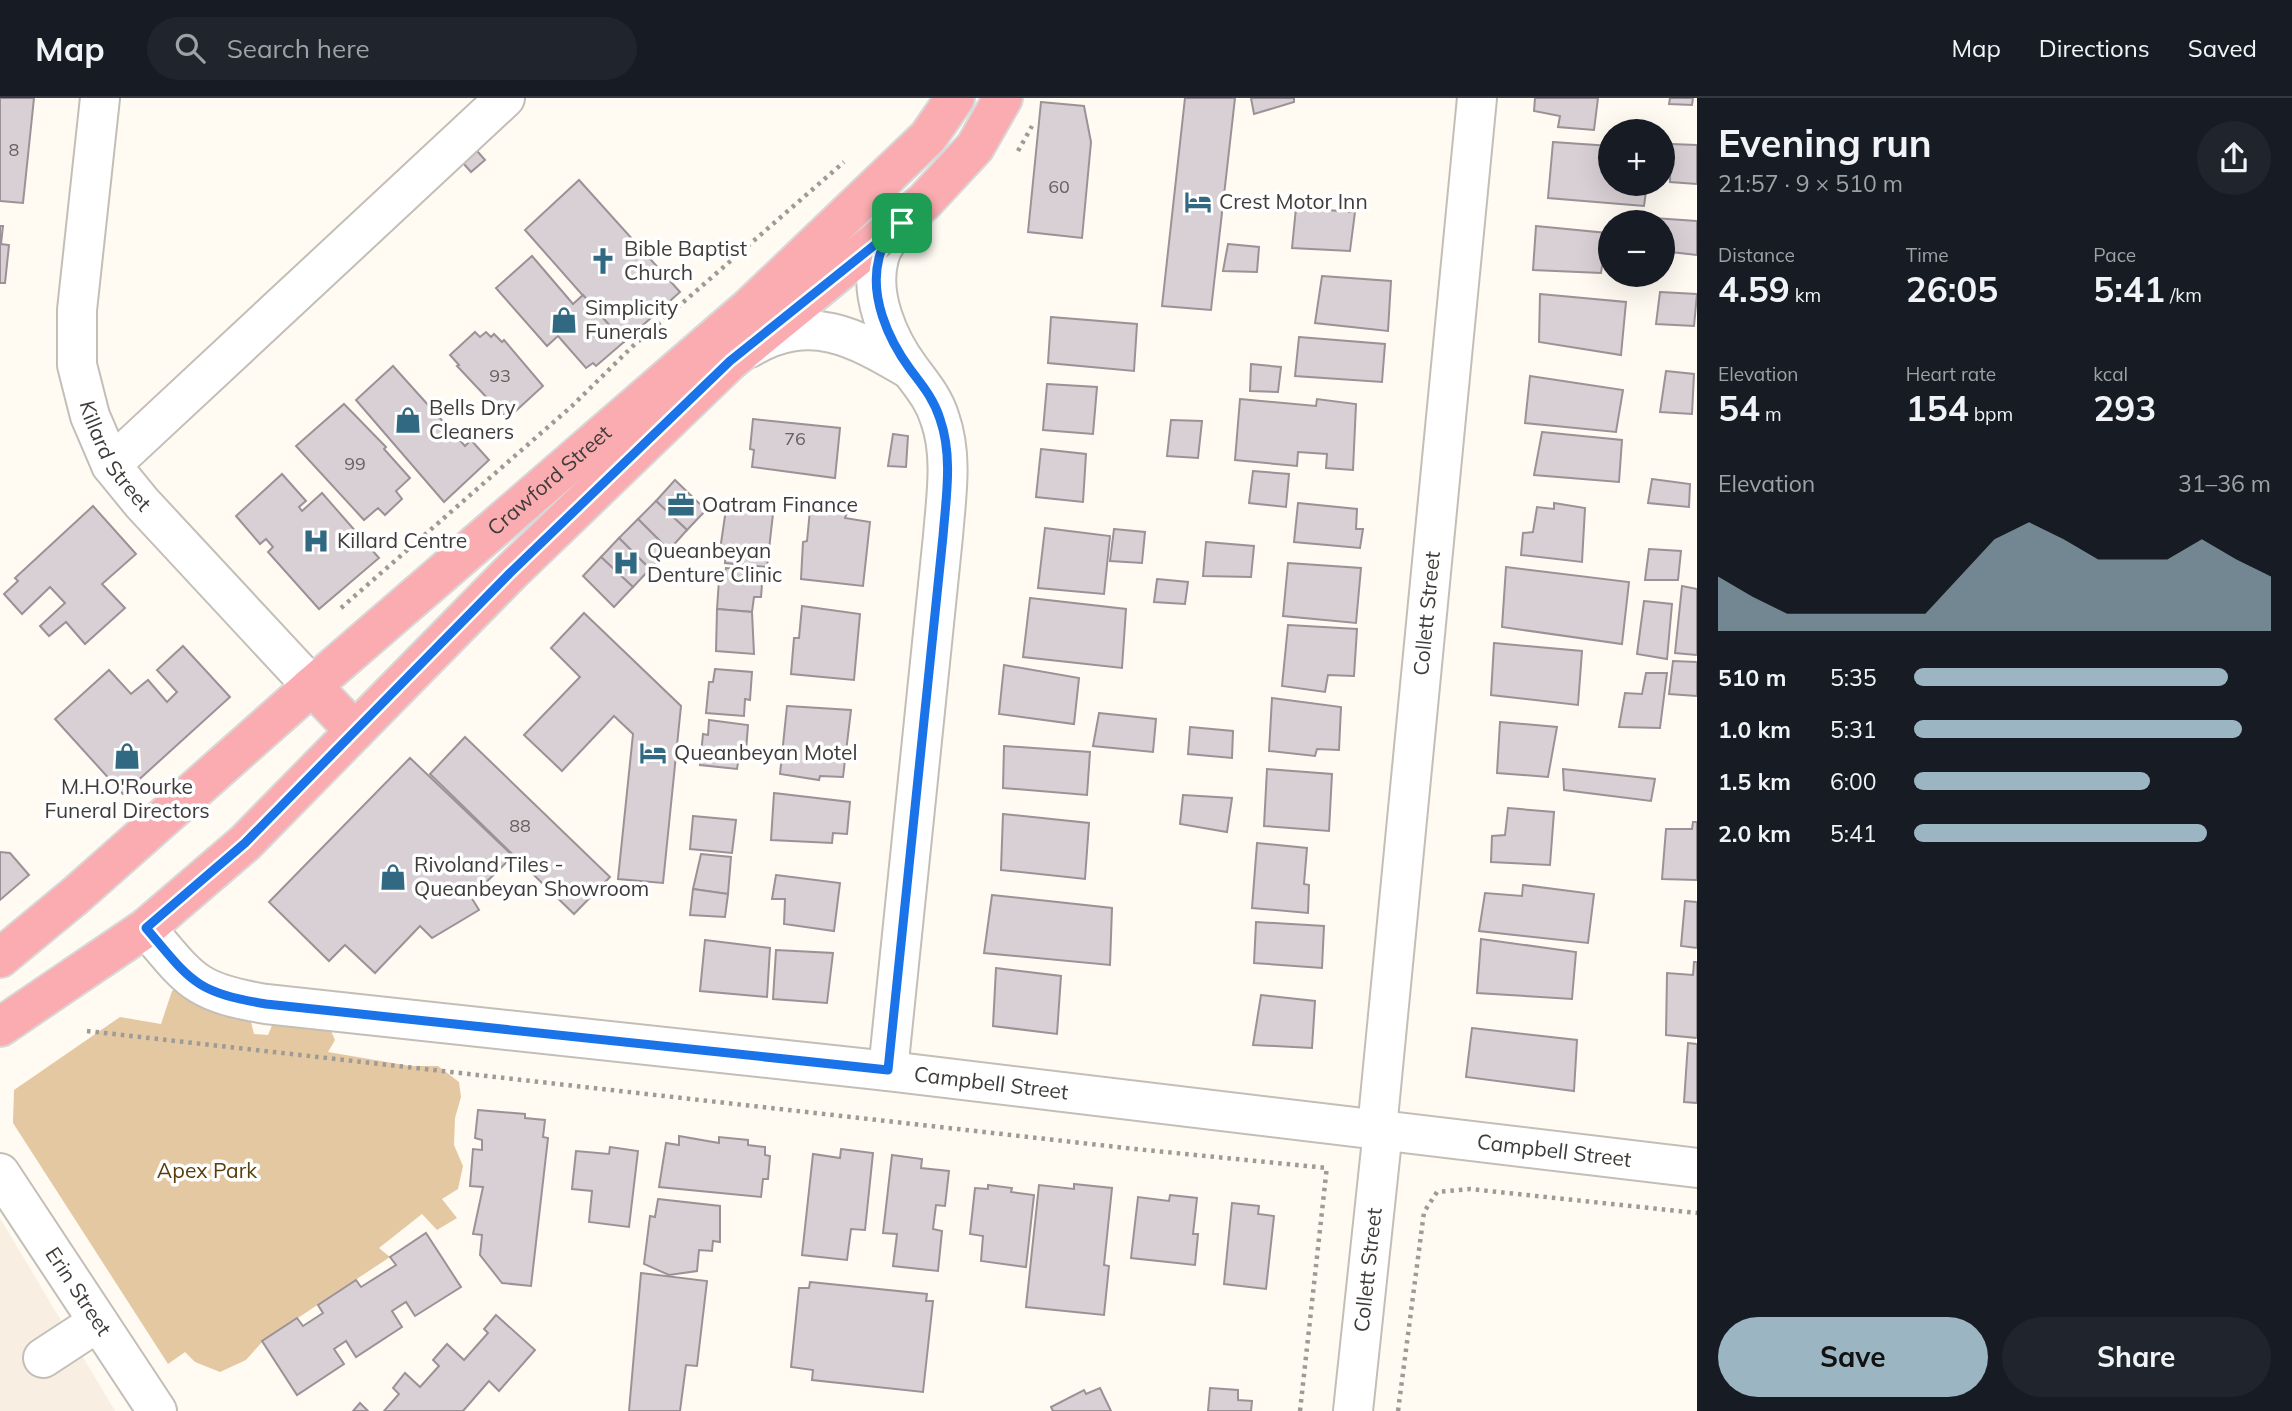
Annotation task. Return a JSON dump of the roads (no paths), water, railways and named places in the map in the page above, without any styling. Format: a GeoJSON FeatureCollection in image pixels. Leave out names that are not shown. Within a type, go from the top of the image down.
{"type":"FeatureCollection","features":[{"type":"Feature","properties":{"kind":"main road","name":"Crawford Street"},"geometry":{"type":"LineString","coordinates":[[0,958],[75,896],[312,686],[750,307],[928,137],[955,98]]}},
{"type":"Feature","properties":{"kind":"main road","name":"Crawford Street"},"geometry":{"type":"LineString","coordinates":[[0,1027],[146,928],[245,843],[510,573],[730,361],[902,223],[969,155],[1003,98]]}},
{"type":"Feature","properties":{"kind":"main road","name":"Killard Street"},"geometry":{"type":"LineString","coordinates":[[312,686],[355,731]]}},
{"type":"Feature","properties":{"kind":"street","name":"Killard Street"},"geometry":{"type":"LineString","coordinates":[[100,98],[77,310],[77,365],[90,416],[111,465],[142,503],[312,686]]}},
{"type":"Feature","properties":{"kind":"street"},"geometry":{"type":"LineString","coordinates":[[111,465],[505,98]]}},
{"type":"Feature","properties":{"kind":"street","name":"Collett Street"},"geometry":{"type":"LineString","coordinates":[[1353,1411],[1477,98]]}},
{"type":"Feature","properties":{"kind":"street"},"geometry":{"type":"LineString","coordinates":[[902,223],[881,251],[877,284],[882,315],[909,369]]}},
{"type":"Feature","properties":{"kind":"street"},"geometry":{"type":"LineString","coordinates":[[730,361],[773,336],[816,330],[859,340],[909,369],[927,388],[940,419],[947,451],[946,488],[888,1070]]}},
{"type":"Feature","properties":{"kind":"street","name":"Campbell Street"},"geometry":{"type":"LineString","coordinates":[[146,928],[183,974],[200,985],[227,997],[266,1004],[888,1070],[1697,1168]]}},
{"type":"Feature","properties":{"kind":"street","name":"Erin Street"},"geometry":{"type":"LineString","coordinates":[[0,1173],[157,1411]]}},
{"type":"Feature","properties":{"kind":"street"},"geometry":{"type":"LineString","coordinates":[[43,1358],[98,1322]]}},
{"type":"Feature","properties":{"kind":"place","name":"Crest Motor Inn"},"geometry":{"type":"Point","coordinates":[1198,202]}},
{"type":"Feature","properties":{"kind":"place","name":"Bible Baptist Church"},"geometry":{"type":"Point","coordinates":[603,261]}},
{"type":"Feature","properties":{"kind":"place","name":"Simplicity Funerals"},"geometry":{"type":"Point","coordinates":[564,320]}},
{"type":"Feature","properties":{"kind":"place","name":"Bells Dry Cleaners"},"geometry":{"type":"Point","coordinates":[408,420]}},
{"type":"Feature","properties":{"kind":"place","name":"Oatram Finance"},"geometry":{"type":"Point","coordinates":[681,505]}},
{"type":"Feature","properties":{"kind":"place","name":"Killard Centre"},"geometry":{"type":"Point","coordinates":[316,541]}},
{"type":"Feature","properties":{"kind":"place","name":"Queanbeyan Denture Clinic"},"geometry":{"type":"Point","coordinates":[626,563]}},
{"type":"Feature","properties":{"kind":"place","name":"Queanbeyan Motel"},"geometry":{"type":"Point","coordinates":[653,753]}},
{"type":"Feature","properties":{"kind":"place","name":"M.H.O'Rourke Funeral Directors"},"geometry":{"type":"Point","coordinates":[127,756]}},
{"type":"Feature","properties":{"kind":"place","name":"Rivoland Tiles - Queanbeyan Showroom"},"geometry":{"type":"Point","coordinates":[393,877]}},
{"type":"Feature","properties":{"kind":"park label","name":"Apex Park"},"geometry":{"type":"Point","coordinates":[207,1171]}}]}
